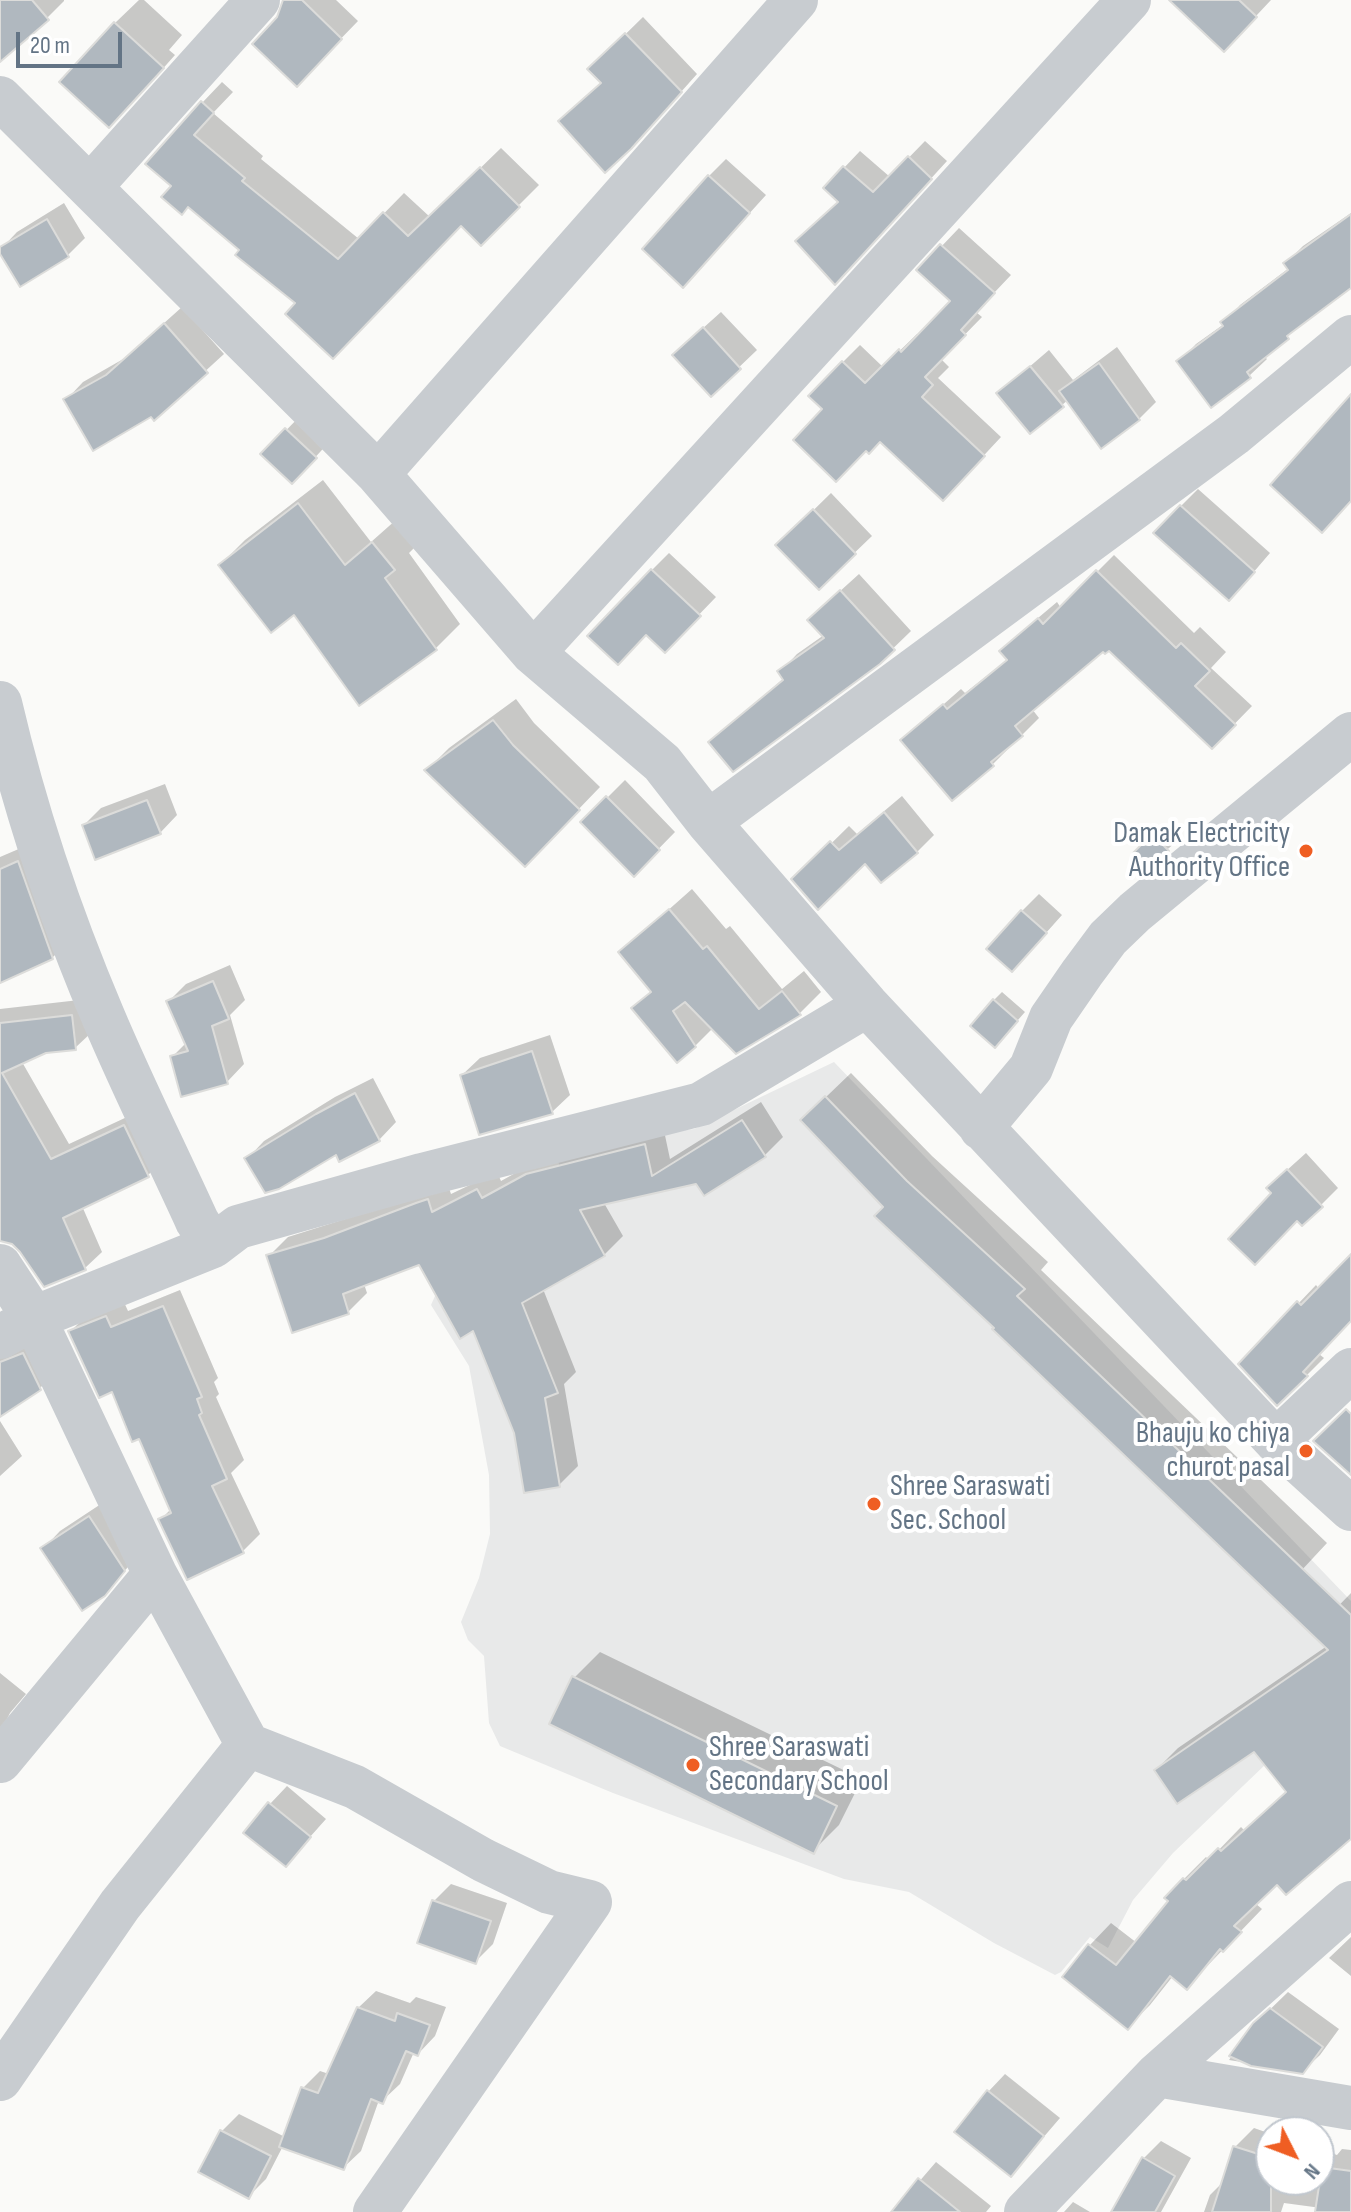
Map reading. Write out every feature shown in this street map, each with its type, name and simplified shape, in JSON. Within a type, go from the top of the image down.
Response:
[{"type":"street","points":[[90,187],[258,0]]},
{"type":"street","points":[[378,474],[796,0]]},
{"type":"street","points":[[533,653],[1129,0]]},
{"type":"street","points":[[0,98],[378,474],[533,653],[662,763],[708,822],[867,1005],[1276,1441],[1351,1509]]},
{"type":"street","points":[[708,822],[1234,434],[1351,337]]},
{"type":"street","points":[[0,703],[28,808],[55,890],[103,1016],[197,1221],[213,1246]]},
{"type":"street","points":[[981,1128],[1031,1068],[1051,1018],[1108,938],[1135,912],[1351,734]]},
{"type":"street","points":[[17,1327],[213,1246],[238,1227],[422,1175],[701,1104],[867,1005]]},
{"type":"street","points":[[0,1266],[17,1327],[248,1745],[355,1787],[483,1860],[549,1892],[590,1902],[375,2212]]},
{"type":"street","points":[[1276,1441],[1351,1370]]},
{"type":"street","points":[[0,1761],[155,1574]]},
{"type":"street","points":[[0,2079],[120,1905],[248,1745]]},
{"type":"street","points":[[1026,2212],[1157,2075],[1351,1903]]},
{"type":"street","points":[[1157,2075],[1351,2108]]},
{"type":"shaded area","name":"Shree Saraswati Sec. School","points":[[834,1062],[1351,1601],[1351,1692],[1291,1740],[1173,1853],[1133,1900],[1108,1948],[1090,1937],[1055,1975],[909,1892],[844,1879],[613,1793],[500,1746],[489,1723],[484,1656],[468,1640],[461,1622],[479,1578],[490,1534],[489,1475],[469,1366],[431,1305],[435,1296],[577,1220],[555,1152],[604,1140],[694,1129]]},
{"type":"building","points":[[0,0],[32,0],[49,20],[0,62]]},
{"type":"building","points":[[283,0],[302,0],[342,39],[297,87],[252,44],[277,17]]},
{"type":"building","points":[[1169,0],[1239,0],[1257,17],[1224,52]]},
{"type":"building","points":[[114,22],[164,68],[109,128],[59,82]]},
{"type":"building","points":[[625,33],[682,92],[605,173],[558,121],[601,83],[587,69]]},
{"type":"building","points":[[201,101],[214,113],[194,135],[245,178],[242,181],[338,259],[383,212],[408,236],[480,167],[520,207],[481,246],[461,226],[333,359],[285,314],[295,303],[235,255],[239,250],[188,207],[182,215],[161,197],[171,186],[145,164]]},
{"type":"building","points":[[908,156],[932,179],[835,285],[795,241],[838,202],[823,188],[843,166],[873,192]]},
{"type":"building","points":[[708,175],[750,213],[683,288],[642,249]]},
{"type":"building","points":[[1351,214],[1351,288],[1287,336],[1289,339],[1247,372],[1251,378],[1211,408],[1176,361],[1223,326],[1220,322],[1288,270],[1283,263]]},
{"type":"building","points":[[47,219],[69,257],[20,287],[0,254],[0,247]]},
{"type":"building","points":[[940,244],[995,293],[961,330],[966,335],[925,377],[933,385],[922,397],[985,456],[943,501],[880,442],[869,454],[866,451],[836,482],[793,440],[822,409],[808,396],[842,361],[865,383],[899,349],[901,352],[950,301],[916,270]]},
{"type":"building","points":[[164,323],[208,373],[154,421],[151,417],[93,451],[63,399],[106,375]]},
{"type":"building","points":[[703,327],[741,369],[711,397],[672,355]]},
{"type":"building","points":[[1099,363],[1140,420],[1101,449],[1059,391]]},
{"type":"building","points":[[1030,366],[1064,407],[1030,434],[996,393]]},
{"type":"building","points":[[1351,394],[1351,501],[1322,533],[1270,485]]},
{"type":"building","points":[[285,428],[317,458],[292,484],[260,454]]},
{"type":"building","points":[[298,503],[345,565],[372,542],[395,570],[385,578],[437,650],[359,706],[294,615],[271,633],[218,565]]},
{"type":"building","points":[[1180,505],[1255,572],[1229,601],[1153,533]]},
{"type":"building","points":[[813,509],[856,554],[819,590],[775,545]]},
{"type":"building","points":[[651,569],[701,616],[665,653],[646,635],[618,665],[587,636]]},
{"type":"building","points":[[1096,570],[1176,648],[1181,643],[1210,671],[1195,686],[1236,725],[1212,749],[1109,651],[1103,652],[1015,726],[1023,736],[991,762],[994,766],[952,801],[900,740],[943,704],[947,709],[1007,660],[999,651],[1038,618],[1043,624]]},
{"type":"building","points":[[840,590],[895,650],[733,772],[708,742],[783,680],[777,671],[824,638],[807,620]]},
{"type":"building","points":[[493,720],[513,745],[580,810],[525,867],[424,770]]},
{"type":"building","points":[[606,796],[660,850],[634,877],[580,822]]},
{"type":"building","points":[[147,800],[161,834],[95,860],[82,825]]},
{"type":"building","points":[[884,812],[918,853],[881,883],[865,864],[818,910],[791,879],[830,841],[839,850]]},
{"type":"building","points":[[1152,834],[1169,851],[1148,869],[1132,854]]},
{"type":"building","points":[[18,861],[53,959],[0,983],[0,869]]},
{"type":"building","points":[[669,909],[703,949],[707,946],[759,1009],[782,991],[801,1015],[736,1054],[685,1002],[673,1011],[696,1047],[677,1063],[631,1008],[651,992],[618,952]]},
{"type":"building","points":[[1021,910],[1047,933],[1012,972],[986,949]]},
{"type":"building","points":[[213,981],[229,1019],[212,1026],[228,1084],[181,1097],[170,1056],[188,1051],[166,1001]]},
{"type":"building","points":[[993,999],[1018,1021],[995,1048],[970,1026]]},
{"type":"building","points":[[72,1015],[76,1050],[46,1053],[2,1073],[51,1159],[124,1125],[149,1177],[63,1218],[86,1270],[44,1287],[20,1252],[12,1244],[0,1241],[0,1023]]},
{"type":"building","points":[[532,1051],[553,1114],[479,1135],[460,1075]]},
{"type":"building","points":[[355,1093],[380,1141],[339,1162],[336,1155],[279,1189],[265,1193],[244,1158]]},
{"type":"building","points":[[825,1096],[907,1181],[1025,1289],[1017,1296],[1351,1615],[1351,1839],[1286,1895],[1277,1885],[1234,1926],[1242,1932],[1223,1952],[1220,1949],[1187,1990],[1170,1976],[1128,2030],[1062,1977],[1088,1944],[1116,1965],[1168,1901],[1164,1898],[1183,1878],[1186,1880],[1218,1848],[1221,1851],[1286,1792],[1254,1752],[1177,1804],[1154,1770],[1328,1650],[874,1216],[883,1207],[800,1120]]},
{"type":"building","points":[[742,1120],[766,1157],[704,1196],[696,1184],[580,1210],[605,1256],[522,1303],[558,1393],[545,1398],[560,1487],[524,1493],[514,1433],[473,1331],[460,1339],[419,1265],[343,1294],[349,1314],[292,1333],[266,1255],[324,1238],[428,1199],[432,1212],[477,1189],[482,1198],[526,1174],[645,1144],[652,1176]]},
{"type":"building","points":[[1287,1169],[1323,1207],[1302,1226],[1297,1221],[1255,1265],[1228,1239],[1271,1193],[1266,1188]]},
{"type":"building","points":[[1351,1254],[1351,1321],[1303,1372],[1308,1376],[1277,1406],[1238,1364],[1297,1301],[1301,1305]]},
{"type":"building","points":[[163,1306],[202,1397],[197,1399],[202,1413],[199,1415],[227,1479],[212,1486],[244,1553],[187,1580],[158,1519],[171,1513],[139,1439],[132,1442],[112,1392],[99,1398],[68,1331],[106,1316],[111,1327]]},
{"type":"building","points":[[23,1353],[41,1390],[0,1417],[0,1362]]},
{"type":"building","points":[[1346,1409],[1351,1414],[1351,1475],[1313,1441]]},
{"type":"building","points":[[89,1516],[125,1571],[105,1596],[82,1611],[40,1548]]},
{"type":"building","name":"Shree Saraswati Secondary School","points":[[572,1676],[837,1806],[814,1854],[549,1724]]},
{"type":"building","points":[[268,1802],[311,1837],[286,1867],[243,1833]]},
{"type":"building","points":[[432,1900],[491,1921],[476,1964],[417,1943]]},
{"type":"building","points":[[357,2007],[395,2021],[397,2013],[430,2025],[418,2056],[406,2051],[383,2104],[371,2099],[344,2170],[279,2147],[301,2087],[318,2093]]},
{"type":"building","points":[[1270,2008],[1323,2047],[1303,2074],[1251,2066],[1229,2056],[1253,2023]]},
{"type":"building","points":[[987,2090],[1044,2136],[1011,2177],[954,2132]]},
{"type":"building","points":[[220,2130],[271,2156],[249,2199],[198,2172]]},
{"type":"building","points":[[1233,2146],[1255,2153],[1255,2196],[1271,2196],[1271,2212],[1212,2212]]},
{"type":"building","points":[[1142,2157],[1175,2176],[1155,2212],[1111,2212]]},
{"type":"building","points":[[1335,2169],[1351,2171],[1351,2212],[1315,2212],[1317,2196],[1335,2196]]},
{"type":"building","points":[[918,2178],[960,2212],[891,2212]]},
{"type":"place","name":"Damak Electricity Authority Office","points":[[1306,851]]},
{"type":"place","name":"Bhauju ko chiya churot pasal","points":[[1306,1451]]},
{"type":"place","name":"Shree Saraswati Sec. School","points":[[874,1504]]},
{"type":"place","name":"Shree Saraswati Secondary School","points":[[693,1765]]}]
